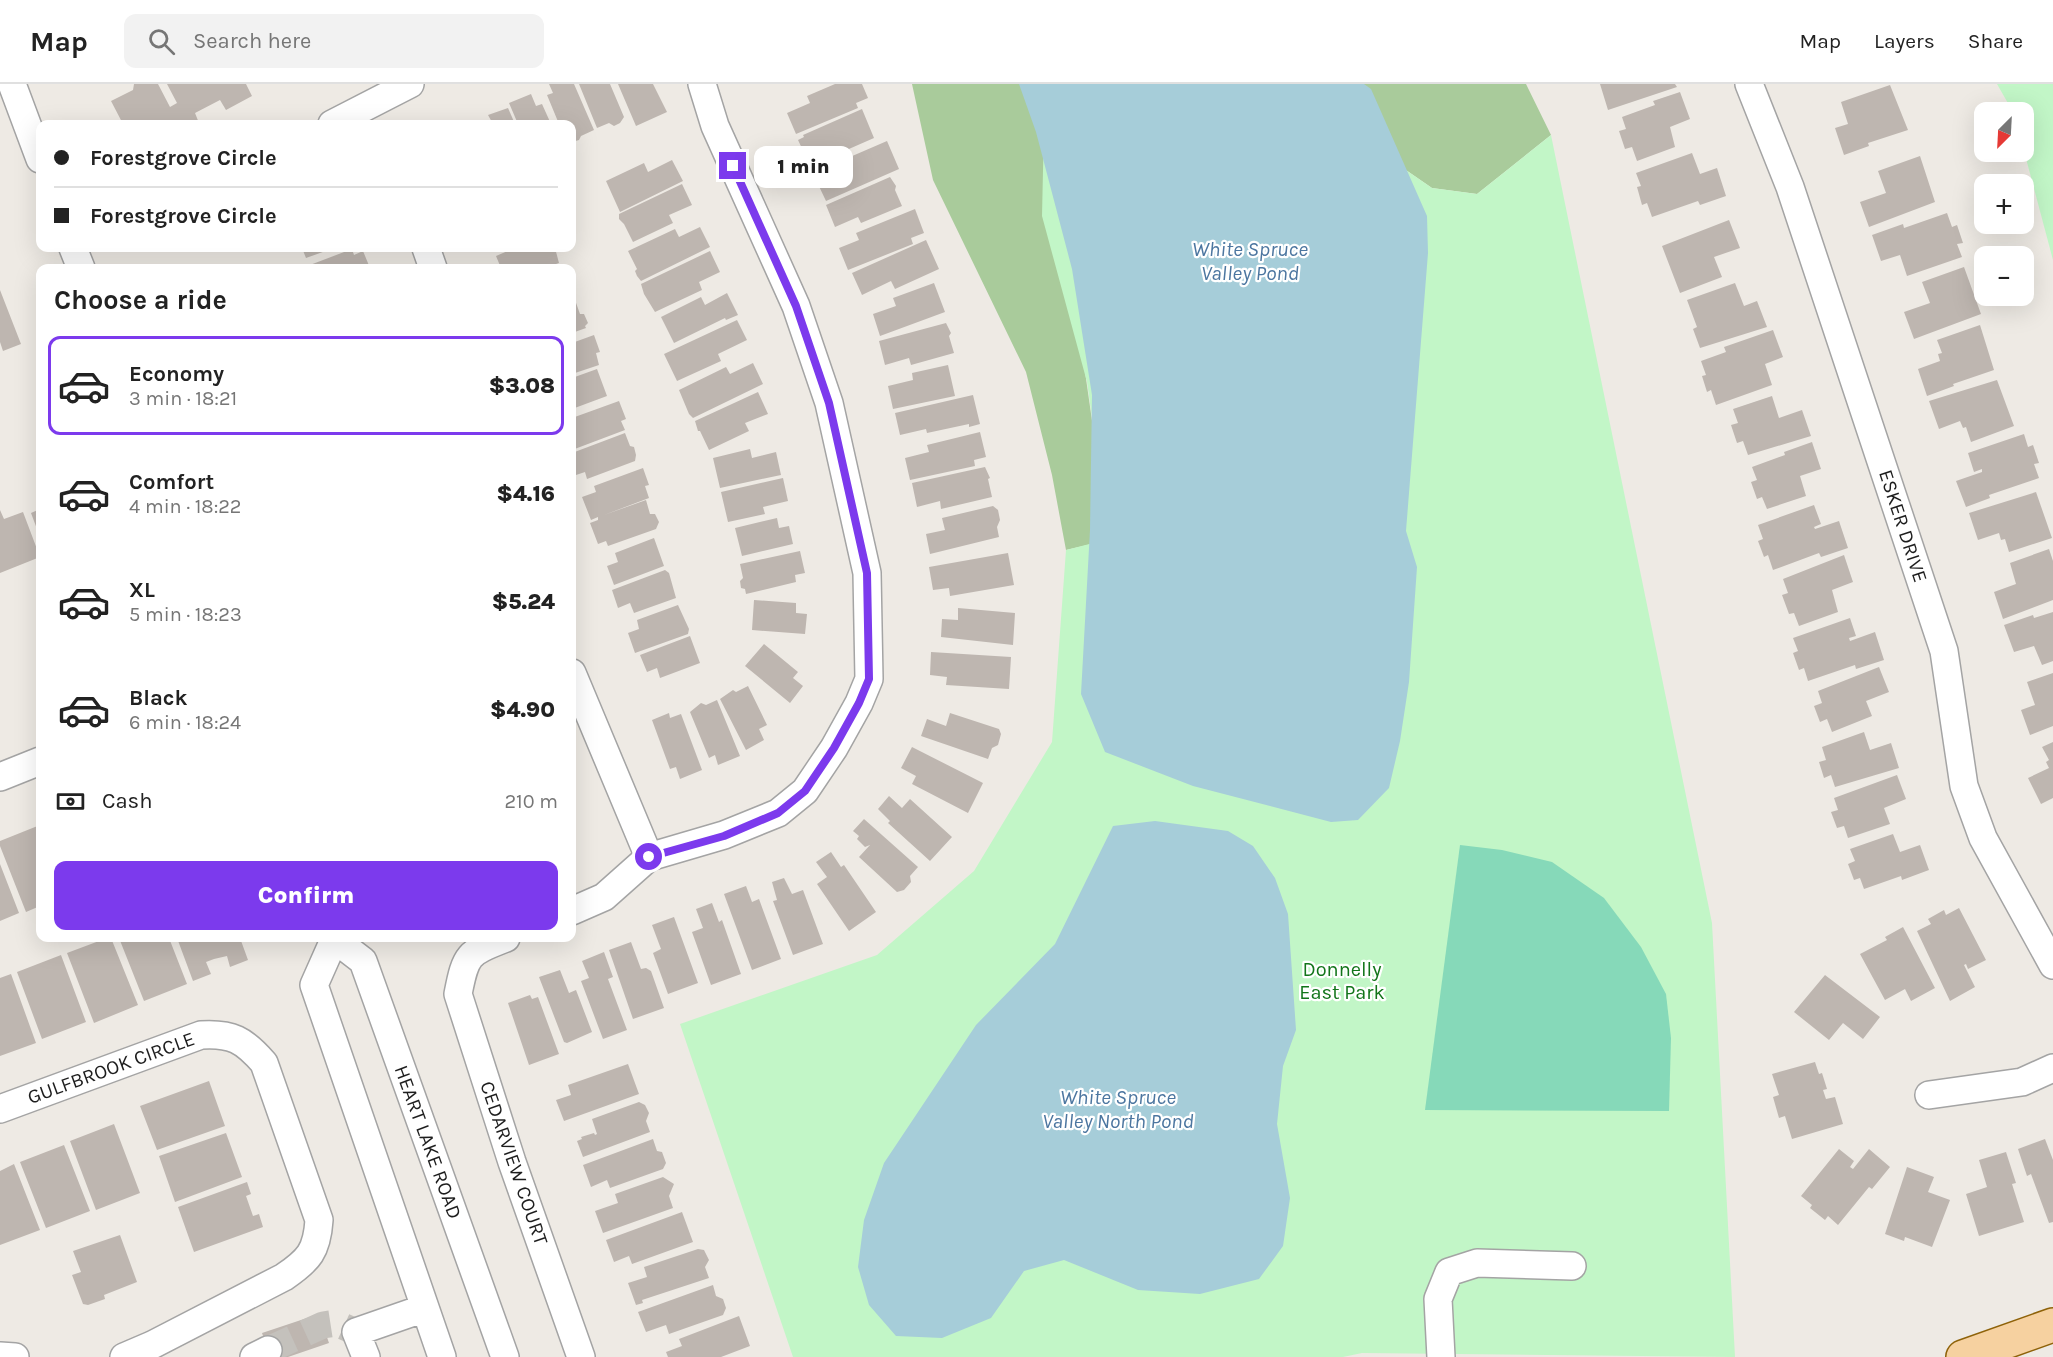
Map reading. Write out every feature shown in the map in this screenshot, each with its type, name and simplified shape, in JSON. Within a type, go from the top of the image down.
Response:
[{"type":"main road","points":[[1963,1357],[2053,1325]]},
{"type":"street","points":[[12,84],[36,148]]},
{"type":"street","points":[[349,120],[379,113],[410,84]]},
{"type":"street","points":[[576,909],[604,897],[649,857],[724,836],[778,813],[805,791],[834,748],[859,703],[869,679],[867,573],[829,403],[796,306],[715,126],[702,84]]},
{"type":"street","name":"ESKER DRIVE","points":[[1749,84],[1790,188],[1944,651],[1964,786],[1983,838],[2053,965]]},
{"type":"street","points":[[576,684],[649,857]]},
{"type":"street","points":[[0,777],[36,763]]},
{"type":"street","name":"HEART LAKE ROAD","points":[[333,942],[314,985],[442,1357]]},
{"type":"street","name":"HEART LAKE ROAD","points":[[338,942],[363,961],[505,1357]]},
{"type":"street","name":"CEDARVIEW COURT","points":[[496,942],[475,950],[463,968],[459,994],[512,1162],[581,1357]]},
{"type":"street","name":"GULFBROOK CIRCLE","points":[[0,1109],[201,1035],[221,1033],[234,1038],[251,1048],[264,1063],[319,1220],[318,1237],[312,1253],[301,1266],[284,1277],[124,1357]]},
{"type":"street","points":[[1929,1095],[2022,1082],[2053,1068]]},
{"type":"street","points":[[1441,1357],[1438,1299],[1449,1272],[1477,1263],[1572,1266]]},
{"type":"street","points":[[366,1357],[356,1332],[425,1308]]},
{"type":"street","points":[[0,1356],[15,1357]]},
{"type":"green space","points":[[912,84],[1044,84],[1109,540],[1066,550],[1052,475],[1026,372],[933,180]]},
{"type":"green space","points":[[1281,84],[1526,84],[1551,135],[1477,194],[1432,188]]},
{"type":"green space","name":"Donnelly East Park","points":[[1281,84],[1432,188],[1477,194],[1551,135],[1712,923],[1735,1357],[1362,1353],[1343,1357],[793,1357],[680,1024],[877,955],[974,871],[1052,742],[1066,550],[1109,539],[1087,382],[1042,216],[1044,125]]},
{"type":"green space","points":[[1997,84],[2053,84],[2053,260],[2034,189],[2034,174],[2030,174],[2027,162],[2034,162],[2034,102],[2007,102]]},
{"type":"green space","points":[[1460,845],[1502,850],[1552,862],[1604,898],[1641,947],[1666,994],[1671,1038],[1669,1111],[1425,1110]]},
{"type":"water","name":"White Spruce Valley Pond","points":[[1019,84],[1364,84],[1371,89],[1427,216],[1428,253],[1406,531],[1417,567],[1409,682],[1400,741],[1389,788],[1358,820],[1331,822],[1193,786],[1105,752],[1081,694],[1090,530],[1092,395],[1072,269],[1036,132]]},
{"type":"water","name":"White Spruce Valley North Pond","points":[[1155,821],[1228,831],[1253,846],[1275,878],[1288,914],[1296,1030],[1283,1066],[1277,1124],[1290,1198],[1283,1246],[1259,1279],[1200,1294],[1138,1290],[1064,1260],[1024,1271],[991,1318],[942,1338],[896,1336],[869,1305],[858,1267],[864,1220],[884,1163],[976,1025],[1055,944],[1113,826]]},
{"type":"building","points":[[134,84],[158,84],[170,107],[177,103],[167,84],[246,84],[252,96],[226,110],[220,100],[195,113],[198,120],[121,120],[111,101],[133,90]]},
{"type":"building","points":[[549,84],[574,84],[594,130],[576,141],[576,120],[557,120],[547,95],[553,93]]},
{"type":"building","points":[[579,84],[610,84],[624,117],[620,123],[614,126],[609,123],[597,128]]},
{"type":"building","points":[[618,84],[653,84],[667,112],[636,126]]},
{"type":"building","points":[[835,84],[862,84],[868,98],[856,103],[858,108],[796,134],[787,113],[810,103],[807,96]]},
{"type":"building","points":[[1600,84],[1675,84],[1677,87],[1608,110]]},
{"type":"building","points":[[1890,85],[1908,130],[1868,143],[1869,146],[1844,155],[1835,128],[1848,124],[1841,102]]},
{"type":"building","points":[[1680,92],[1690,119],[1670,127],[1675,147],[1637,161],[1632,147],[1625,149],[1619,131],[1626,129],[1622,117],[1655,105],[1653,101]]},
{"type":"building","points":[[531,94],[536,106],[542,104],[549,120],[516,120],[509,103]]},
{"type":"building","points":[[508,108],[513,120],[491,120],[488,115]]},
{"type":"building","points":[[862,109],[874,138],[826,159],[823,152],[807,159],[798,140],[804,137],[803,135]]},
{"type":"building","points":[[887,141],[899,169],[826,201],[816,180],[842,169],[840,165],[843,160]]},
{"type":"building","points":[[1692,153],[1700,174],[1717,168],[1726,196],[1700,205],[1698,201],[1652,217],[1647,203],[1642,205],[1637,187],[1641,186],[1636,173]]},
{"type":"building","points":[[1920,156],[1935,202],[1869,227],[1860,202],[1886,193],[1878,171]]},
{"type":"building","points":[[672,160],[683,181],[620,212],[606,181],[644,163],[648,172]]},
{"type":"building","points":[[890,177],[896,186],[895,190],[902,206],[861,223],[858,217],[835,227],[826,205]]},
{"type":"building","points":[[682,184],[692,205],[669,215],[673,223],[633,242],[619,219],[619,214]]},
{"type":"building","points":[[915,209],[924,233],[911,238],[913,244],[848,270],[839,248],[859,240],[856,233]]},
{"type":"building","points":[[1947,213],[1952,227],[1957,225],[1963,243],[1957,244],[1962,257],[1907,276],[1900,255],[1881,261],[1872,235],[1903,224],[1904,228]]},
{"type":"building","points":[[1729,220],[1740,248],[1714,257],[1722,277],[1680,293],[1662,246]]},
{"type":"building","points":[[700,227],[710,247],[641,281],[628,251],[675,229],[679,237]]},
{"type":"building","points":[[926,240],[939,269],[895,289],[891,281],[862,295],[852,273]]},
{"type":"building","points":[[710,251],[720,272],[699,282],[702,290],[655,312],[641,284]]},
{"type":"building","points":[[304,252],[323,252],[306,258]]},
{"type":"building","points":[[344,252],[353,252],[354,255],[363,252],[368,264],[313,264]]},
{"type":"building","points":[[506,252],[556,252],[559,263],[499,264],[496,256]]},
{"type":"building","points":[[1964,267],[1974,295],[1974,306],[1978,306],[1981,314],[1914,339],[1904,312],[1930,303],[1922,282]]},
{"type":"building","points":[[934,283],[945,312],[880,336],[873,314],[896,306],[893,298]]},
{"type":"building","points":[[1735,283],[1744,306],[1757,301],[1767,327],[1700,348],[1693,329],[1697,327],[1687,300]]},
{"type":"building","points":[[0,290],[21,344],[3,351],[0,342]]},
{"type":"building","points":[[727,293],[738,315],[726,320],[725,318],[674,343],[661,317],[701,297],[705,305]]},
{"type":"building","points":[[576,303],[580,314],[584,314],[588,323],[586,328],[576,332]]},
{"type":"building","points":[[737,320],[747,340],[718,354],[721,361],[677,381],[664,354]]},
{"type":"building","points":[[946,323],[951,333],[949,336],[954,353],[911,365],[909,358],[885,365],[879,341]]},
{"type":"building","points":[[1980,325],[1994,370],[1927,396],[1918,369],[1940,361],[1938,354],[1942,353],[1937,340]]},
{"type":"building","points":[[1773,330],[1783,357],[1765,364],[1772,385],[1716,405],[1711,390],[1707,392],[1702,376],[1706,375],[1701,361],[1726,352],[1724,347]]},
{"type":"building","points":[[594,335],[600,352],[596,353],[599,365],[576,373],[576,342]]},
{"type":"building","points":[[753,363],[763,384],[693,418],[689,414],[679,390],[726,367],[730,374]]},
{"type":"building","points":[[948,365],[955,396],[893,409],[888,386],[913,380],[912,373]]},
{"type":"building","points":[[597,369],[607,396],[576,408],[576,377]]},
{"type":"building","points":[[1997,380],[2014,426],[1971,442],[1966,427],[1963,428],[1960,421],[1939,429],[1929,401]]},
{"type":"building","points":[[758,392],[768,414],[745,423],[749,431],[709,450],[695,421]]},
{"type":"building","points":[[973,395],[980,424],[969,427],[969,424],[927,433],[926,429],[900,435],[895,413]]},
{"type":"building","points":[[1772,396],[1779,418],[1802,410],[1811,436],[1748,455],[1743,441],[1737,443],[1731,425],[1738,423],[1733,409]]},
{"type":"building","points":[[619,401],[626,419],[621,421],[625,430],[576,448],[576,417]]},
{"type":"building","points":[[980,432],[986,457],[974,460],[975,466],[910,480],[905,458],[929,452],[927,445]]},
{"type":"building","points":[[625,433],[636,455],[635,461],[587,479],[585,472],[576,475],[576,451]]},
{"type":"building","points":[[2024,434],[2028,447],[2033,445],[2039,463],[2034,464],[2039,478],[1989,495],[1990,498],[1966,507],[1956,481],[1982,472],[1982,469],[1974,472],[1968,453]]},
{"type":"building","points":[[1812,442],[1821,469],[1800,476],[1806,496],[1767,509],[1762,497],[1757,499],[1751,482],[1757,480],[1752,467]]},
{"type":"building","points":[[750,449],[752,458],[776,452],[781,475],[720,488],[713,458]]},
{"type":"building","points":[[985,467],[990,478],[988,479],[992,497],[941,509],[940,501],[917,507],[912,483]]},
{"type":"building","points":[[643,468],[649,485],[645,486],[649,498],[604,515],[646,500],[650,514],[655,514],[659,522],[656,529],[608,546],[606,541],[598,544],[590,523],[598,520],[598,517],[591,520],[582,497],[596,492],[594,486]]},
{"type":"building","points":[[783,478],[788,501],[763,507],[765,514],[728,522],[721,492]]},
{"type":"building","points":[[2036,492],[2052,538],[2009,552],[2005,539],[2001,540],[1999,533],[1978,540],[1969,513]]},
{"type":"building","points":[[1814,505],[1821,524],[1814,527],[1815,529],[1839,521],[1848,548],[1821,557],[1819,553],[1773,570],[1768,555],[1764,557],[1758,541],[1763,539],[1758,525]]},
{"type":"building","points":[[993,506],[998,510],[1000,520],[997,527],[999,537],[930,554],[926,534],[945,530],[942,518]]},
{"type":"building","points":[[0,510],[4,519],[23,512],[36,546],[36,559],[0,573]]},
{"type":"building","points":[[36,511],[36,526],[31,513]]},
{"type":"building","points":[[777,518],[779,528],[789,526],[793,544],[742,556],[735,528]]},
{"type":"building","points":[[654,538],[664,566],[614,585],[607,566],[618,562],[615,553]]},
{"type":"building","points":[[2049,549],[2053,561],[2053,600],[2003,619],[1994,592],[2016,584],[2010,563]]},
{"type":"building","points":[[800,551],[805,573],[795,575],[796,582],[746,594],[745,589],[741,588],[740,581],[743,578],[740,564]]},
{"type":"building","points":[[1008,553],[1014,585],[950,596],[949,588],[933,590],[929,567]]},
{"type":"building","points":[[1844,555],[1853,582],[1832,590],[1838,612],[1799,626],[1794,613],[1789,614],[1782,595],[1788,593],[1783,579]]},
{"type":"building","points":[[665,570],[669,573],[676,598],[634,613],[630,603],[618,608],[612,590]]},
{"type":"building","points":[[754,600],[796,603],[796,613],[807,614],[805,634],[752,630]]},
{"type":"building","points":[[678,605],[689,629],[688,634],[635,653],[628,633],[639,629],[637,620]]},
{"type":"building","points":[[958,608],[1015,613],[1013,645],[941,637],[942,619],[958,620]]},
{"type":"building","points":[[2053,612],[2053,661],[2042,665],[2034,646],[2014,652],[2004,625],[2033,615],[2034,618]]},
{"type":"building","points":[[1850,618],[1856,636],[1849,638],[1850,641],[1875,632],[1884,660],[1856,669],[1855,665],[1808,681],[1804,668],[1799,670],[1793,653],[1798,651],[1793,638]]},
{"type":"building","points":[[690,636],[700,663],[660,678],[657,668],[647,672],[640,655]]},
{"type":"building","points":[[764,644],[798,672],[793,678],[803,686],[790,703],[745,666]]},
{"type":"building","points":[[931,652],[1011,657],[1009,689],[946,685],[947,677],[930,675]]},
{"type":"building","points":[[1879,667],[1889,692],[1866,701],[1872,716],[1832,732],[1827,719],[1820,722],[1814,706],[1822,703],[1818,691]]},
{"type":"building","points":[[2053,673],[2053,726],[2030,735],[2021,710],[2035,705],[2027,682]]},
{"type":"building","points":[[748,686],[767,725],[759,729],[764,740],[746,750],[720,699],[733,690],[736,692]]},
{"type":"building","points":[[717,700],[740,756],[718,765],[715,755],[709,758],[690,712],[701,703],[706,705]]},
{"type":"building","points":[[669,713],[670,718],[681,714],[702,770],[680,779],[676,767],[670,769],[652,720]]},
{"type":"building","points":[[950,713],[999,729],[1001,734],[998,745],[992,748],[988,759],[921,736],[927,719],[946,726]]},
{"type":"building","points":[[1864,732],[1870,750],[1891,743],[1899,768],[1835,787],[1831,775],[1824,778],[1819,762],[1826,760],[1822,747]]},
{"type":"building","points":[[2053,742],[2053,798],[2041,804],[2028,778],[2049,768],[2046,762],[2049,760],[2042,747]]},
{"type":"building","points":[[912,747],[983,783],[968,813],[912,784],[916,776],[901,768]]},
{"type":"building","points":[[1897,775],[1906,799],[1884,808],[1890,824],[1848,838],[1844,826],[1837,828],[1831,812],[1838,810],[1834,798]]},
{"type":"building","points":[[889,796],[902,808],[910,799],[952,837],[930,861],[888,823],[890,821],[878,809]]},
{"type":"building","points":[[864,819],[918,867],[910,876],[911,882],[904,890],[897,892],[859,857],[870,845],[865,847],[853,831]]},
{"type":"building","points":[[36,827],[36,908],[26,912],[0,841]]},
{"type":"building","points":[[1893,834],[1900,852],[1920,845],[1929,870],[1902,880],[1901,876],[1864,889],[1860,878],[1854,880],[1848,864],[1855,861],[1850,849]]},
{"type":"building","points":[[831,852],[841,867],[844,865],[876,912],[849,931],[817,884],[827,877],[816,862]]},
{"type":"building","points":[[0,864],[19,913],[0,921]]},
{"type":"building","points":[[784,878],[792,894],[803,890],[823,944],[793,955],[773,901],[777,900],[772,882]]},
{"type":"building","points":[[746,886],[752,902],[759,899],[781,959],[752,970],[724,894]]},
{"type":"building","points":[[712,903],[719,922],[722,920],[741,974],[711,985],[692,932],[703,928],[696,909]]},
{"type":"building","points":[[1959,908],[1986,960],[1968,969],[1966,964],[1964,965],[1975,987],[1950,1001],[1917,931],[1931,924],[1928,919],[1944,910],[1946,915]]},
{"type":"building","points":[[674,917],[698,983],[668,994],[653,953],[661,949],[652,925]]},
{"type":"building","points":[[1903,927],[1935,988],[1911,1001],[1905,989],[1885,1000],[1860,954],[1887,940],[1885,937]]},
{"type":"building","points":[[96,942],[113,942],[138,1005],[94,1023],[67,953]]},
{"type":"building","points":[[121,942],[171,942],[187,984],[144,1001]]},
{"type":"building","points":[[178,942],[241,942],[248,960],[230,967],[227,956],[206,962],[211,974],[193,981]]},
{"type":"building","points":[[631,942],[641,969],[646,968],[651,971],[664,1008],[633,1019],[609,950]]},
{"type":"building","points":[[604,952],[613,977],[608,979],[627,1030],[603,1039],[581,981],[589,978],[582,961]]},
{"type":"building","points":[[61,955],[86,1022],[42,1039],[17,972]]},
{"type":"building","points":[[560,970],[569,993],[576,990],[592,1032],[567,1043],[564,1042],[539,977]]},
{"type":"building","points":[[11,974],[36,1043],[0,1056],[0,978]]},
{"type":"building","points":[[1825,975],[1880,1017],[1863,1039],[1843,1023],[1829,1040],[1794,1012]]},
{"type":"building","points":[[530,995],[532,999],[538,997],[559,1054],[529,1065],[508,1003]]},
{"type":"building","points":[[1815,1062],[1819,1074],[1822,1073],[1827,1089],[1823,1090],[1826,1099],[1835,1097],[1843,1124],[1792,1139],[1785,1116],[1779,1118],[1773,1097],[1779,1095],[1772,1074]]},
{"type":"building","points":[[628,1064],[639,1094],[564,1121],[556,1100],[571,1095],[568,1085]]},
{"type":"building","points":[[209,1081],[225,1126],[157,1150],[140,1106]]},
{"type":"building","points":[[639,1102],[645,1105],[649,1113],[646,1121],[650,1132],[583,1157],[577,1141],[582,1139],[581,1137],[597,1134],[592,1119]]},
{"type":"building","points":[[114,1124],[140,1193],[96,1210],[70,1141]]},
{"type":"building","points":[[226,1133],[242,1177],[175,1202],[159,1156]]},
{"type":"building","points":[[653,1139],[657,1151],[662,1152],[666,1163],[663,1169],[610,1188],[607,1180],[591,1187],[583,1165]]},
{"type":"building","points":[[2045,1139],[2053,1160],[2053,1222],[2049,1223],[2031,1174],[2027,1176],[2018,1149]]},
{"type":"building","points":[[64,1145],[90,1211],[46,1228],[20,1162]]},
{"type":"building","points":[[1839,1149],[1854,1161],[1850,1167],[1853,1169],[1869,1149],[1890,1167],[1872,1189],[1869,1187],[1838,1225],[1828,1216],[1825,1220],[1810,1208],[1812,1205],[1801,1196]]},
{"type":"building","points":[[2006,1152],[2016,1183],[2012,1184],[2024,1222],[1979,1236],[1966,1194],[1987,1187],[1979,1160]]},
{"type":"building","points":[[14,1164],[40,1230],[0,1245],[0,1171]]},
{"type":"building","points":[[1907,1167],[1934,1177],[1928,1192],[1950,1200],[1932,1247],[1905,1237],[1904,1241],[1885,1234]]},
{"type":"building","points":[[663,1177],[674,1184],[669,1196],[673,1208],[603,1233],[595,1211],[618,1203],[615,1194]]},
{"type":"building","points":[[247,1182],[251,1194],[246,1196],[253,1216],[259,1214],[263,1227],[194,1252],[178,1207]]},
{"type":"building","points":[[682,1212],[693,1242],[632,1264],[629,1256],[614,1262],[606,1240]]},
{"type":"building","points":[[120,1235],[137,1282],[104,1295],[105,1299],[88,1305],[83,1304],[72,1275],[81,1272],[73,1251]]},
{"type":"building","points":[[698,1249],[704,1250],[709,1260],[705,1267],[709,1278],[642,1300],[643,1303],[636,1305],[628,1283],[647,1277],[644,1267]]},
{"type":"building","points":[[713,1285],[716,1296],[723,1299],[726,1308],[723,1315],[669,1334],[666,1325],[646,1332],[638,1312]]},
{"type":"building","points":[[319,1314],[329,1343],[288,1357],[270,1357],[262,1333]]},
{"type":"building","points":[[739,1316],[750,1346],[721,1357],[668,1357],[666,1352],[682,1346],[679,1339]]},
{"type":"tunnel","points":[[268,1350],[323,1325],[336,1323],[356,1332]]},
{"type":"route","points":[[649,857],[724,836],[778,813],[805,791],[834,748],[859,703],[869,679],[867,573],[829,403],[796,306],[733,166]]}]
